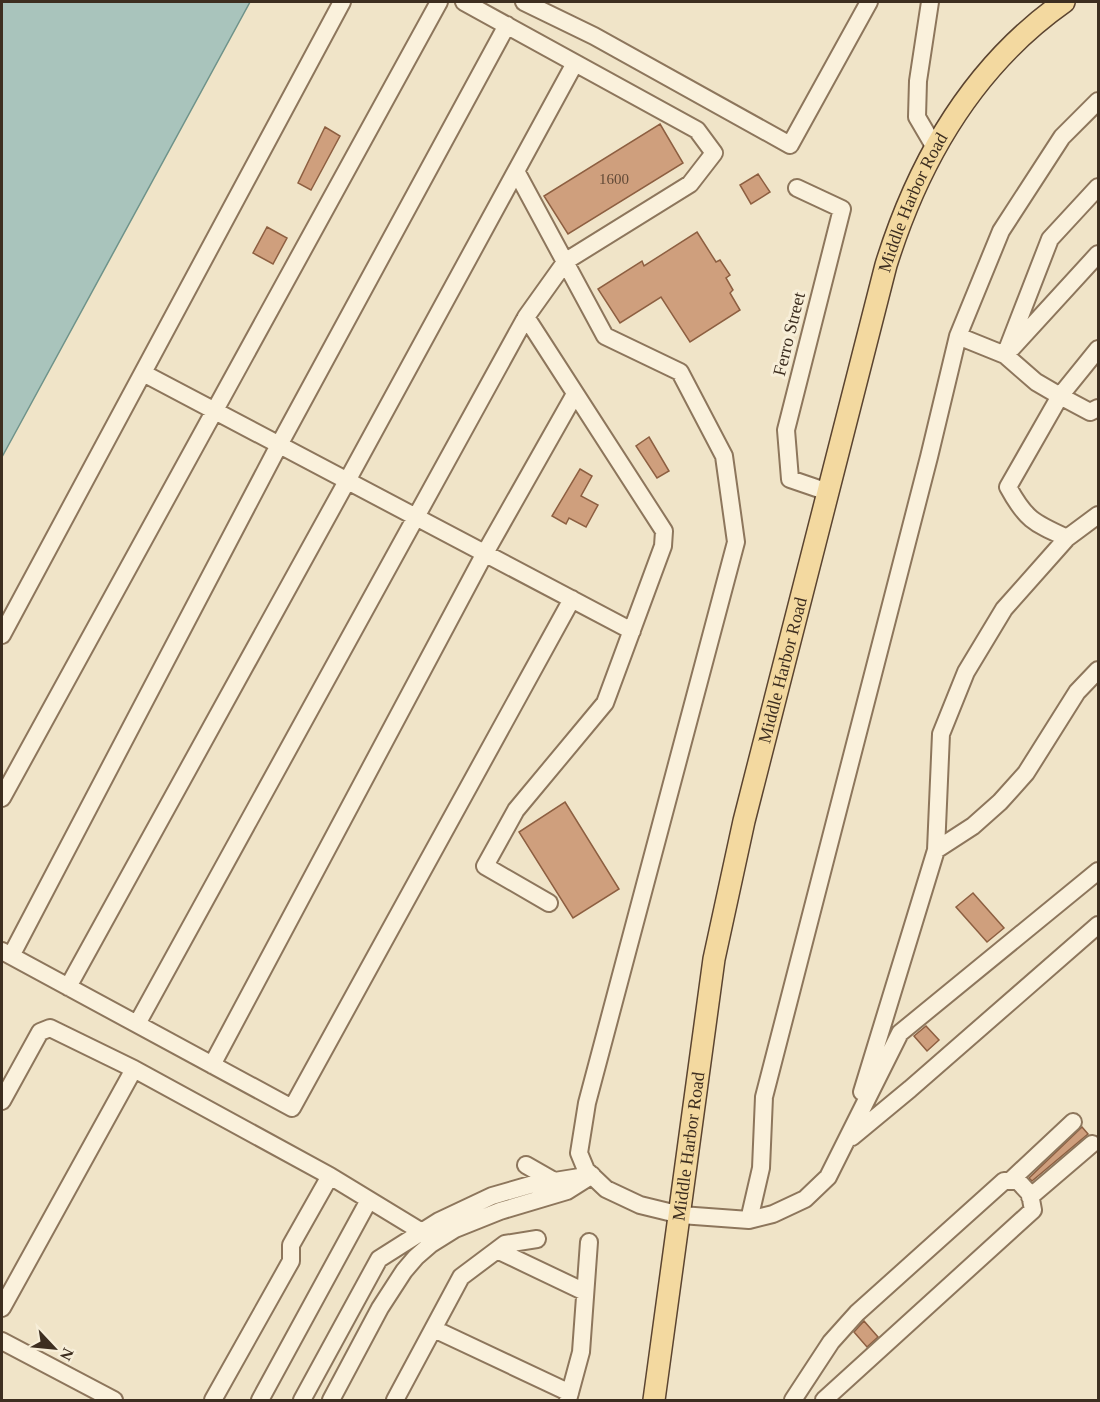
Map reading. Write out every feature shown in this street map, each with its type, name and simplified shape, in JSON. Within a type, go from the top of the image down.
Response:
[{"type":"main road","name":"Middle Harbor Road","points":[[654,1401],[714,959],[744,821],[885,265],[899,221],[934,146],[980,81],[1007,49],[1045,15],[1065,2]]},
{"type":"street","points":[[2,635],[342,2]]},
{"type":"street","points":[[2,798],[439,2]]},
{"type":"street","points":[[137,1024],[526,317],[566,261],[690,184],[714,153],[697,130],[464,2]]},
{"type":"street","points":[[524,2],[594,36],[790,145],[869,2]]},
{"type":"street","points":[[930,2],[918,81],[917,117],[934,146]]},
{"type":"street","points":[[507,25],[6,953],[292,1108],[572,599]]},
{"type":"street","points":[[68,987],[575,63]]},
{"type":"street","points":[[749,1220],[761,1168],[764,1097],[958,336],[1001,231],[1062,137],[1098,101]]},
{"type":"street","points":[[516,171],[605,336],[680,372],[724,456],[736,542],[588,1103],[579,1153],[586,1170],[606,1189],[640,1205],[681,1215],[749,1220],[773,1214],[805,1199],[828,1178],[900,1033],[1098,871]]},
{"type":"street","points":[[1005,355],[1050,239],[1098,187]]},
{"type":"street","name":"Ferro Street","points":[[797,188],[842,209],[786,430],[790,479],[828,492]]},
{"type":"street","points":[[1005,355],[1098,254]]},
{"type":"street","points":[[526,317],[664,531],[663,546],[605,703],[516,810],[485,866],[549,903]]},
{"type":"street","points":[[958,336],[1005,355],[1036,382],[1090,412],[1098,408]]},
{"type":"street","points":[[1067,538],[1036,524],[1019,507],[1008,487],[1060,396],[1098,349]]},
{"type":"street","points":[[143,373],[632,631]]},
{"type":"street","points":[[212,1065],[485,553],[575,394]]},
{"type":"street","points":[[848,1141],[936,850],[941,734],[966,672],[1004,609],[1067,538],[1098,515]]},
{"type":"street","points":[[936,850],[973,826],[1000,802],[1026,773],[1077,692],[1098,670]]},
{"type":"street","points":[[848,1141],[1098,926]]},
{"type":"street","points":[[2,1101],[40,1032],[50,1028],[134,1069],[330,1176],[427,1238]]},
{"type":"street","points":[[2,1308],[134,1069]]},
{"type":"street","points":[[1010,1181],[1073,1122]]},
{"type":"street","points":[[1030,1197],[1092,1143]]},
{"type":"street","points":[[526,1165],[554,1181]]},
{"type":"street","points":[[331,1401],[380,1308],[439,1221],[492,1196],[530,1185],[592,1175]]},
{"type":"street","points":[[302,1401],[379,1258],[493,1214],[567,1191],[592,1175]]},
{"type":"street","points":[[213,1401],[291,1261],[291,1245],[330,1176]]},
{"type":"street","points":[[793,1401],[831,1342],[857,1313],[1004,1181],[1017,1181],[1030,1197],[1033,1210],[824,1401]]},
{"type":"street","points":[[260,1401],[369,1200]]},
{"type":"street","points":[[395,1401],[461,1277],[505,1244],[537,1239]]},
{"type":"street","points":[[434,1329],[569,1397],[581,1352],[589,1242]]},
{"type":"street","points":[[497,1250],[585,1292]]},
{"type":"street","points":[[2,1341],[114,1401]]},
{"type":"water","points":[[2,2],[250,2],[2,457]]},
{"type":"building","points":[[660,124],[683,163],[568,234],[544,196]]},
{"type":"building","points":[[325,127],[340,136],[311,190],[298,183]]},
{"type":"building","points":[[758,174],[770,192],[751,204],[740,185]]},
{"type":"building","points":[[267,227],[287,238],[273,264],[253,253]]},
{"type":"building","points":[[697,232],[716,262],[720,260],[730,275],[726,278],[733,290],[730,293],[740,310],[690,342],[661,297],[620,323],[598,289],[642,261],[644,266]]},
{"type":"building","points":[[649,437],[669,471],[657,478],[636,446]]},
{"type":"building","points":[[580,469],[592,476],[581,496],[598,505],[586,527],[569,518],[566,524],[552,516]]},
{"type":"building","points":[[565,802],[619,889],[573,918],[519,832]]},
{"type":"building","points":[[973,893],[1004,928],[987,942],[956,907]]},
{"type":"building","points":[[926,1026],[939,1040],[927,1051],[914,1036]]},
{"type":"building","points":[[1082,1127],[1088,1134],[1032,1181],[1029,1178]]},
{"type":"building","points":[[864,1321],[878,1337],[867,1347],[854,1332]]}]
